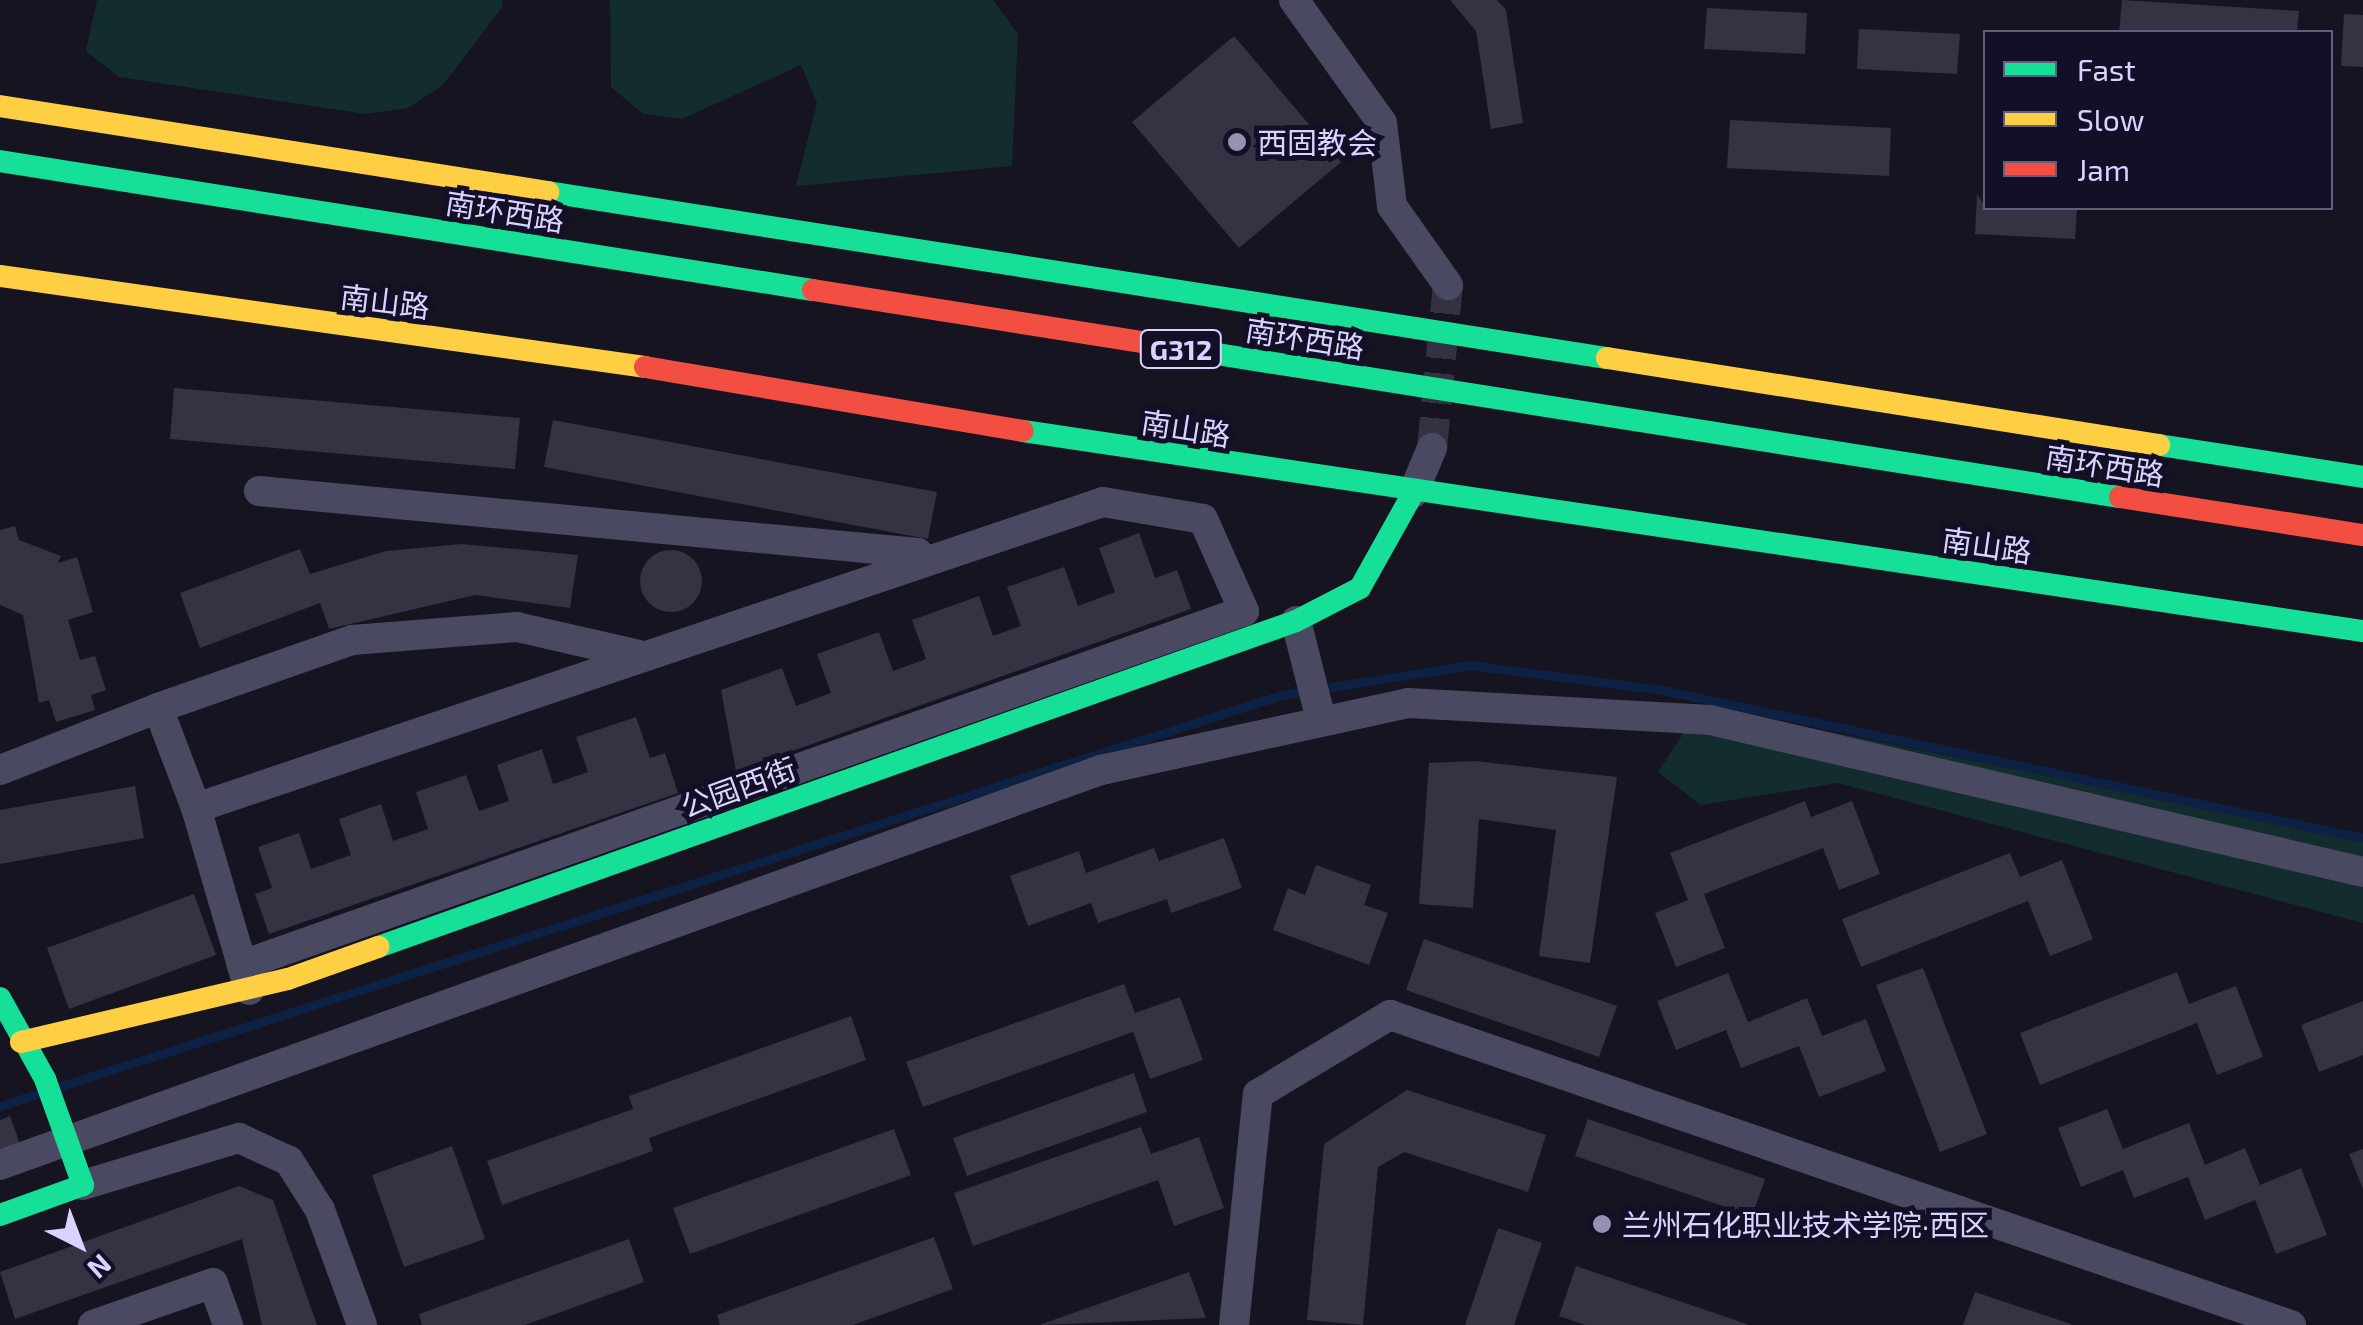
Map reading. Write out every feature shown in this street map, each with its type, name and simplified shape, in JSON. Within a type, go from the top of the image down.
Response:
[{"type":"main road","name":"南环西路","points":[[0,106],[2363,477]]},
{"type":"main road","name":"南环西路","points":[[0,161],[2363,536]]},
{"type":"main road","name":"南山路","points":[[0,276],[573,355],[1413,494],[2363,631]]},
{"type":"main road","name":"公园西街","points":[[21,1042],[246,978],[1300,635],[1360,588],[1413,494]]},
{"type":"main road","points":[[0,998],[45,1080],[83,1184],[0,1214]]},
{"type":"street","points":[[1294,0],[1382,123],[1392,206],[1448,285]]},
{"type":"street","points":[[1413,494],[1432,448]]},
{"type":"street","points":[[259,490],[931,554]]},
{"type":"street","points":[[158,708],[196,808],[246,978],[1244,611],[1203,518],[1103,502],[931,554],[196,808]]},
{"type":"street","points":[[0,770],[158,708],[352,640],[517,627],[639,655]]},
{"type":"street","points":[[1300,635],[1318,708]]},
{"type":"street","points":[[0,1165],[62,1134],[1100,770],[1318,708],[1425,704],[1710,720],[2363,872]]},
{"type":"street","points":[[1234,1325],[1258,1094],[1390,1014],[2291,1325]]},
{"type":"street","points":[[83,1184],[240,1138],[288,1161],[320,1210],[362,1325]]},
{"type":"street","points":[[93,1325],[213,1283],[228,1325]]},
{"type":"green space","points":[[97,0],[502,0],[503,6],[443,85],[408,108],[366,114],[119,77],[86,51]]},
{"type":"green space","points":[[610,0],[993,0],[1018,34],[1012,166],[796,186],[817,103],[801,65],[682,119],[643,114],[611,87]]},
{"type":"green space","points":[[1701,706],[2363,839],[2363,923],[1838,783],[1701,805],[1658,772]]},
{"type":"building","points":[[1450,0],[1497,0],[1506,10],[1523,123],[1491,129],[1476,31]]},
{"type":"building","points":[[2122,0],[2299,11],[2297,30],[2119,30]]},
{"type":"building","points":[[1707,8],[1807,13],[1805,54],[1704,49]]},
{"type":"building","points":[[2344,14],[2363,15],[2363,67],[2341,66]]},
{"type":"building","points":[[1859,29],[1960,34],[1957,74],[1857,69]]},
{"type":"building","name":"西固教会","points":[[1234,36],[1341,162],[1239,248],[1132,122]]},
{"type":"building","points":[[1730,120],[1891,128],[1889,176],[1727,168]]},
{"type":"building","points":[[1977,194],[1983,210],[2077,210],[2075,239],[1975,234]]},
{"type":"building","points":[[174,388],[520,418],[515,469],[170,439]]},
{"type":"building","points":[[553,420],[937,492],[928,539],[544,467]]},
{"type":"building","points":[[15,526],[19,540],[61,556],[58,563],[77,557],[93,612],[68,620],[80,660],[95,656],[106,690],[91,695],[95,710],[56,722],[49,700],[39,703],[23,615],[0,605],[0,530]]},
{"type":"building","points":[[1139,533],[1155,578],[1177,570],[1191,609],[736,771],[721,690],[782,668],[796,706],[831,693],[817,654],[879,632],[893,671],[926,659],[912,620],[979,596],[993,636],[1021,626],[1007,587],[1064,567],[1078,606],[1115,592],[1099,548]]},
{"type":"building","points":[[462,544],[578,555],[570,608],[475,595],[329,629],[320,603],[200,648],[180,593],[300,549],[310,574],[386,551]]},
{"type":"building","points":[[671,550],[693,559],[702,581],[693,603],[671,612],[649,603],[640,581],[649,559]]},
{"type":"building","points":[[636,717],[650,758],[665,753],[678,793],[269,934],[255,894],[272,888],[258,847],[299,833],[311,869],[351,855],[339,819],[381,804],[393,841],[428,829],[416,792],[466,775],[479,811],[509,801],[497,765],[542,749],[553,784],[588,772],[576,737]]},
{"type":"building","points":[[1475,761],[1617,777],[1590,963],[1539,956],[1556,830],[1479,819],[1473,908],[1419,904],[1429,763]]},
{"type":"building","points":[[135,786],[144,838],[0,864],[0,810]]},
{"type":"building","points":[[1805,801],[1811,817],[1852,801],[1880,874],[1839,890],[1823,848],[1704,894],[1725,948],[1676,967],[1655,913],[1688,900],[1670,853]]},
{"type":"building","points":[[1224,838],[1242,888],[1171,913],[1167,899],[1098,923],[1091,903],[1028,926],[1010,876],[1079,851],[1086,873],[1154,848],[1159,861]]},
{"type":"building","points":[[2010,853],[2020,877],[2062,860],[2093,939],[2050,956],[2028,901],[1861,967],[1842,919]]},
{"type":"building","points":[[1316,865],[1371,885],[1364,905],[1388,913],[1369,965],[1273,930],[1288,888],[1305,895]]},
{"type":"building","points":[[194,894],[216,955],[69,1009],[47,948]]},
{"type":"building","points":[[1424,939],[1617,1006],[1599,1057],[1406,990]]},
{"type":"building","points":[[1923,968],[1987,1134],[1940,1152],[1876,985]]},
{"type":"building","points":[[2177,972],[2189,1004],[2236,986],[2263,1057],[2217,1075],[2197,1023],[2040,1085],[2020,1033]]},
{"type":"building","points":[[1728,973],[1748,1022],[1807,998],[1822,1036],[1866,1019],[1886,1071],[1819,1097],[1799,1046],[1741,1068],[1726,1030],[1676,1050],[1657,1001]]},
{"type":"building","points":[[1124,984],[1135,1013],[1180,997],[1203,1060],[1150,1079],[1133,1032],[923,1107],[906,1062]]},
{"type":"building","points":[[2363,1001],[2363,1055],[2319,1072],[2301,1025]]},
{"type":"building","points":[[851,1016],[866,1060],[649,1138],[653,1151],[502,1205],[487,1161],[633,1109],[629,1096]]},
{"type":"building","points":[[1134,1073],[1147,1112],[967,1176],[953,1138]]},
{"type":"building","points":[[1407,1090],[1546,1135],[1528,1192],[1404,1152],[1378,1167],[1363,1325],[1307,1320],[1324,1144]]},
{"type":"building","points":[[2107,1109],[2123,1149],[2189,1123],[2205,1165],[2245,1148],[2260,1185],[2301,1168],[2327,1235],[2276,1254],[2255,1200],[2205,1220],[2188,1177],[2134,1198],[2123,1170],[2081,1187],[2058,1128]]},
{"type":"building","points":[[10,1116],[20,1144],[0,1151],[0,1120]]},
{"type":"building","points":[[1588,1119],[1765,1179],[1752,1216],[1575,1156]]},
{"type":"building","points":[[1141,1127],[1151,1154],[1199,1137],[1224,1208],[1174,1226],[1158,1180],[973,1246],[954,1193]]},
{"type":"building","points":[[894,1129],[911,1175],[690,1254],[673,1208]]},
{"type":"building","points":[[452,1146],[485,1239],[404,1267],[372,1175]]},
{"type":"building","points":[[2363,1149],[2363,1189],[2349,1154]]},
{"type":"building","points":[[239,1186],[273,1200],[317,1325],[262,1325],[242,1239],[15,1319],[0,1272]]},
{"type":"building","points":[[1498,1228],[1542,1243],[1514,1325],[1465,1325]]},
{"type":"building","points":[[934,1237],[953,1289],[853,1325],[720,1325],[717,1315]]},
{"type":"building","points":[[629,1239],[644,1282],[525,1325],[422,1325],[419,1314]]},
{"type":"building","points":[[1576,1266],[1747,1325],[1585,1325],[1559,1316]]},
{"type":"building","points":[[1189,1272],[1206,1318],[1042,1325],[1042,1324]]},
{"type":"building","points":[[1975,1292],[2071,1324],[2071,1325],[1963,1325]]},
{"type":"waterway","points":[[61,1086],[1282,695],[1470,665],[1662,690],[2363,838]]},
{"type":"waterway","points":[[0,1106],[37,1094]]},
{"type":"tunnel","points":[[1432,448],[1448,285]]},
{"type":"traffic: fast","points":[[0,161],[813,290]]},
{"type":"traffic: fast","points":[[548,192],[1607,358]]},
{"type":"traffic: fast","points":[[1160,345],[2120,497]]},
{"type":"traffic: fast","points":[[1023,431],[2363,631]]},
{"type":"traffic: fast","points":[[2159,445],[2363,477]]},
{"type":"traffic: fast","points":[[378,947],[1296,621],[1360,588],[1413,493]]},
{"type":"traffic: fast","points":[[0,998],[45,1079],[83,1185],[0,1215]]},
{"type":"traffic: slow","points":[[0,106],[548,192]]},
{"type":"traffic: slow","points":[[0,276],[645,367]]},
{"type":"traffic: slow","points":[[1607,358],[2159,445]]},
{"type":"traffic: slow","points":[[21,1042],[288,979],[378,947]]},
{"type":"traffic: jam","points":[[813,290],[1160,345]]},
{"type":"traffic: jam","points":[[645,367],[1023,431]]},
{"type":"traffic: jam","points":[[2120,497],[2363,535]]},
{"type":"place","name":"西固教会","points":[[1237,142]]},
{"type":"place","name":"兰州石化职业技术学院·西区","points":[[1602,1224]]}]
